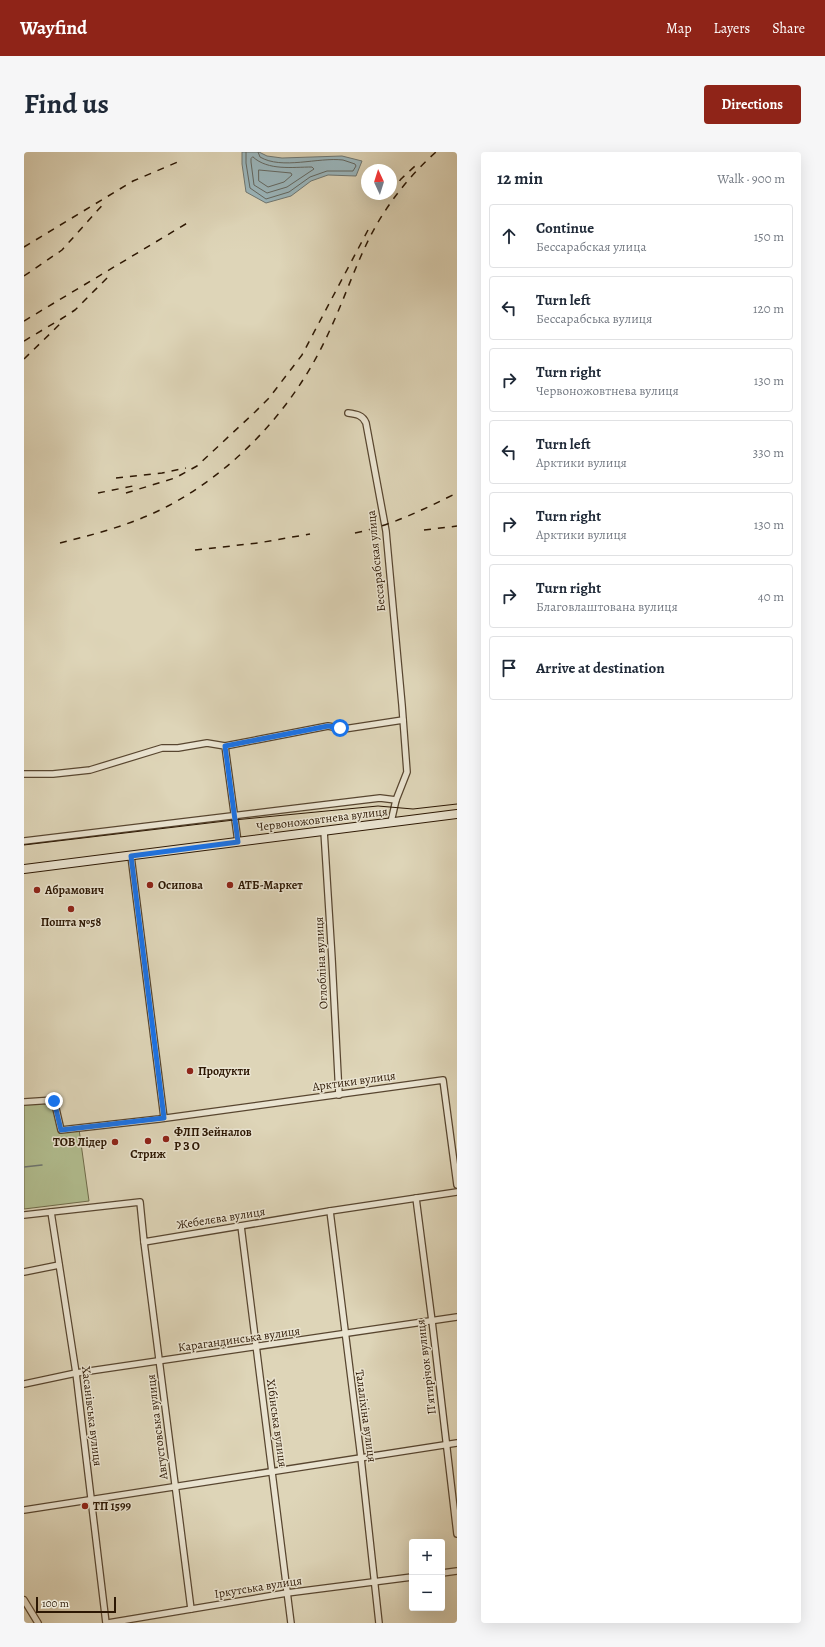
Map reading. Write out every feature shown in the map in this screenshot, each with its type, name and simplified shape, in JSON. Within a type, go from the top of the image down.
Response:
[{"type":"main road","name":"Червоножовтнева вулиця","points":[[24,869],[457,814]]},
{"type":"street","name":"Бессарабская улица","points":[[348,413],[364,419],[371,447],[386,531],[407,772],[396,800],[392,822]]},
{"type":"street","points":[[24,774],[53,774],[90,770],[162,748],[178,748],[207,743],[225,746],[328,726],[344,729],[403,720]]},
{"type":"street","points":[[225,746],[238,842]]},
{"type":"street","points":[[24,841],[380,798],[396,800]]},
{"type":"street","name":"Оглобліна вулиця","points":[[324,831],[332,959],[338,1095]]},
{"type":"street","points":[[131,856],[164,1118]]},
{"type":"street","name":"Арктики вулиця","points":[[24,1102],[54,1100],[61,1130],[164,1118],[443,1080],[457,1185]]},
{"type":"street","name":"Жебелєва вулиця","points":[[144,1242],[330,1211],[457,1192]]},
{"type":"street","name":"П’ятирічок вулиця","points":[[416,1198],[457,1534]]},
{"type":"street","points":[[24,1215],[140,1202],[144,1242]]},
{"type":"street","name":"Талаліхіна вулиця","points":[[330,1211],[344,1334],[361,1458],[379,1623]]},
{"type":"street","name":"Хасанівська вулиця","points":[[51,1212],[76,1373],[107,1623]]},
{"type":"street","name":"Хібінська вулиця","points":[[241,1226],[291,1623]]},
{"type":"street","name":"Августовська вулиця","points":[[144,1242],[191,1609]]},
{"type":"street","points":[[24,1272],[59,1265]]},
{"type":"street","name":"Карагандинська вулиця","points":[[24,1384],[76,1373],[256,1348],[457,1317]]},
{"type":"street","points":[[24,1510],[457,1443]]},
{"type":"street","points":[[445,1573],[457,1571]]},
{"type":"street","name":"Іркутська вулиця","points":[[107,1623],[287,1593],[409,1577]]},
{"type":"street","points":[[24,1600],[38,1623]]},
{"type":"green space","points":[[53,1101],[60,1131],[79,1129],[89,1201],[24,1209],[24,1104]]},
{"type":"water","points":[[242,152],[259,152],[267,156],[282,158],[342,156],[362,161],[356,176],[328,175],[311,181],[291,196],[266,203],[246,192]]},
{"type":"waterway","points":[[24,1167],[42,1165]]},
{"type":"tram line","points":[[24,845],[234,820],[378,806],[413,809],[457,804]]},
{"type":"railway","points":[[60,543],[128,523],[168,506],[194,491],[218,473],[263,432],[300,385],[316,359],[377,223],[408,180],[436,152]]},
{"type":"railway","points":[[24,247],[133,181],[180,161]]},
{"type":"railway","points":[[397,184],[415,166]]},
{"type":"railway","points":[[24,276],[62,250],[106,201]]},
{"type":"railway","points":[[24,321],[189,222]]},
{"type":"railway","points":[[126,493],[175,478],[197,466],[269,398],[302,355],[368,230]]},
{"type":"railway","points":[[24,341],[75,310],[112,273]]},
{"type":"railway","points":[[24,359],[61,323]]},
{"type":"railway","points":[[116,478],[162,473],[186,468]]},
{"type":"railway","points":[[98,493],[138,485]]},
{"type":"railway","points":[[355,533],[395,521],[457,493]]},
{"type":"railway","points":[[424,530],[457,526]]},
{"type":"railway","points":[[195,550],[258,543],[310,534]]},
{"type":"place","name":"Осипова","points":[[150,885]]},
{"type":"place","name":"АТБ-Маркет","points":[[230,885]]},
{"type":"place","name":"Абрамович","points":[[37,890]]},
{"type":"place","name":"Пошта №58","points":[[71,909]]},
{"type":"place","name":"Продукти","points":[[190,1071]]},
{"type":"place","name":"ФЛП Зейналов Р З О","points":[[166,1139]]},
{"type":"place","name":"Стриж","points":[[148,1141]]},
{"type":"place","name":"ТОВ Лідер","points":[[115,1142]]},
{"type":"place","name":"ТП 1599","points":[[85,1506]]},
{"type":"route","points":[[54,1101],[61,1130],[164,1118],[131,856],[238,842],[225,746],[328,726],[340,728]]}]
